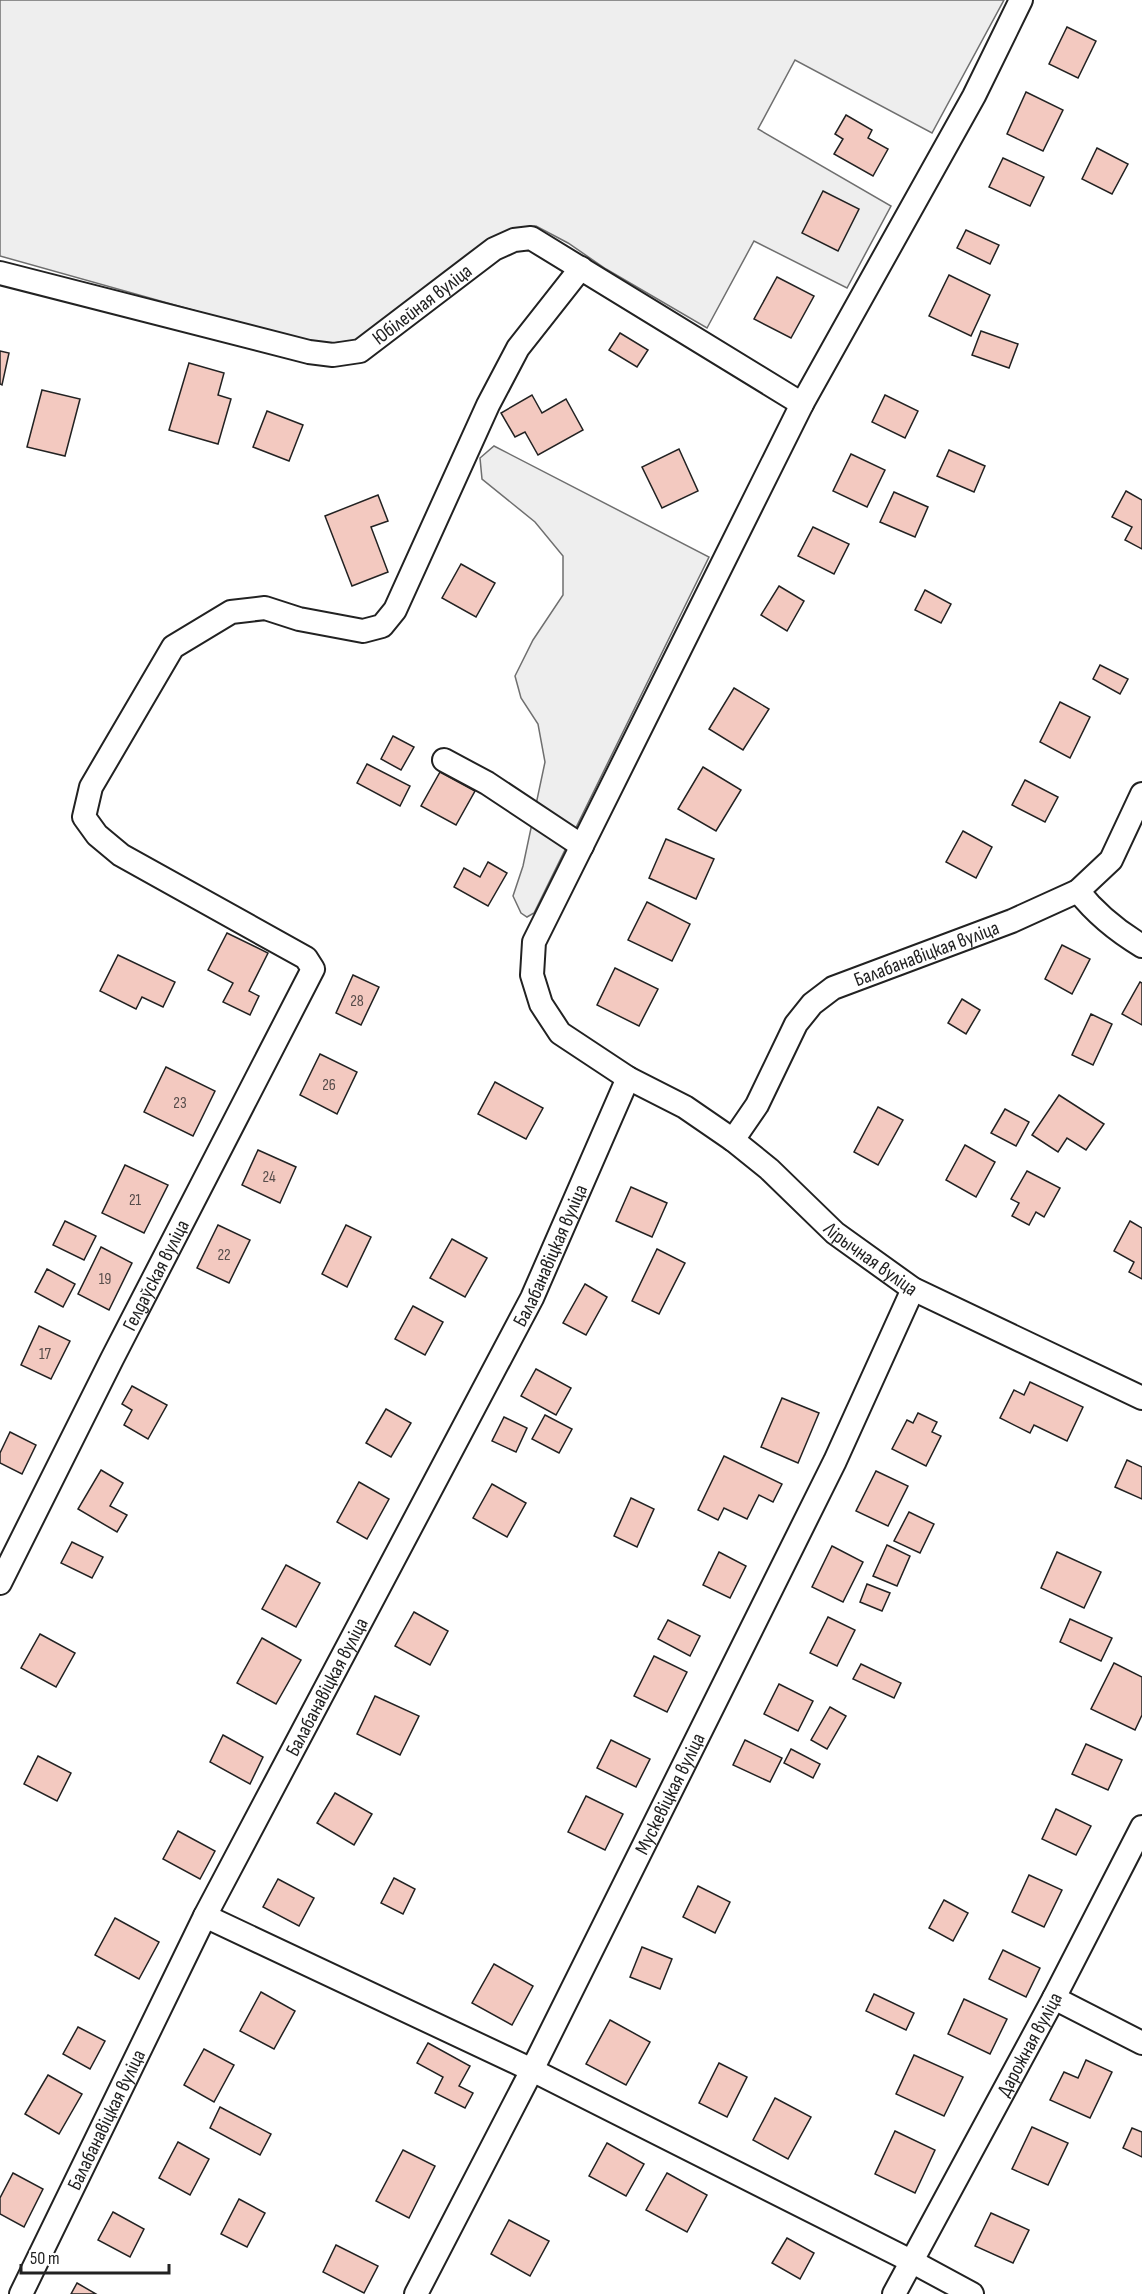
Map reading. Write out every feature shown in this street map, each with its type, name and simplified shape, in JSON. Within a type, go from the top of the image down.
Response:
[{"type":"street","name":"Лірычная вуліца","points":[[1021,0],[974,96],[802,404],[534,942],[532,975],[541,1004],[560,1033],[628,1078],[685,1107],[733,1140],[769,1169],[835,1233],[913,1288],[1142,1398]]},
{"type":"street","name":"Юбілейная вуліца","points":[[0,273],[309,352],[333,355],[360,351],[494,249],[514,240],[531,238],[802,404]]},
{"type":"street","name":"Гелдаўская вуліца","points":[[0,1583],[117,1349],[313,969],[306,958],[122,855],[97,834],[84,817],[91,788],[173,647],[231,612],[265,608],[299,619],[363,631],[382,626],[395,610],[488,405],[518,348],[581,268]]},
{"type":"street","points":[[444,760],[488,783],[582,846]]},
{"type":"street","name":"Балабанавіцкая вуліца","points":[[733,1140],[757,1105],[796,1024],[812,1004],[833,988],[1012,921],[1078,891],[1111,860],[1142,795]]},
{"type":"street","points":[[1078,891],[1093,910],[1142,946]]},
{"type":"street","name":"Балабанавіцкая вуліца","points":[[21,2294],[205,1916],[532,1298],[628,1078]]},
{"type":"street","name":"Мускевіцкая вуліца","points":[[416,2294],[532,2070],[830,1472],[913,1288]]},
{"type":"street","name":"Дарожная вуліца","points":[[894,2294],[1054,1998],[1142,1827]]},
{"type":"street","points":[[205,1916],[532,2070],[972,2294]]},
{"type":"street","points":[[1054,1998],[1142,2043]]},
{"type":"shaded area","points":[[0,0],[1004,0],[932,133],[795,60],[758,129],[891,206],[847,288],[754,241],[707,328],[536,226],[508,231],[359,340],[333,343],[303,341],[0,256]]},
{"type":"shaded area","points":[[494,446],[709,557],[534,913],[527,917],[521,913],[513,896],[523,866],[545,762],[538,724],[521,698],[515,676],[533,640],[563,595],[563,556],[535,522],[482,479],[480,458]]},
{"type":"building","points":[[1067,27],[1096,41],[1078,78],[1049,64]]},
{"type":"building","points":[[1026,92],[1063,110],[1043,151],[1007,134]]},
{"type":"building","points":[[846,115],[872,130],[868,138],[888,149],[873,176],[834,154],[843,139],[835,134]]},
{"type":"building","points":[[1097,148],[1128,164],[1112,194],[1082,179]]},
{"type":"building","points":[[1003,158],[1044,177],[1030,206],[989,187]]},
{"type":"building","points":[[823,191],[859,209],[838,251],[802,233]]},
{"type":"building","points":[[966,230],[999,245],[990,264],[957,248]]},
{"type":"building","points":[[949,275],[990,295],[971,336],[929,316]]},
{"type":"building","points":[[777,277],[814,296],[791,338],[754,319]]},
{"type":"building","points":[[981,331],[1018,344],[1009,368],[972,355]]},
{"type":"building","points":[[620,333],[648,350],[637,367],[609,350]]},
{"type":"building","points":[[0,351],[9,353],[2,385],[0,384]]},
{"type":"building","points":[[189,363],[224,373],[218,395],[231,399],[218,444],[169,430]]},
{"type":"building","points":[[42,390],[80,399],[65,456],[27,447]]},
{"type":"building","points":[[532,395],[542,413],[566,399],[583,430],[538,455],[525,432],[515,437],[501,413]]},
{"type":"building","points":[[885,395],[918,411],[905,438],[872,422]]},
{"type":"building","points":[[267,411],[303,425],[289,461],[253,447]]},
{"type":"building","points":[[679,449],[698,491],[662,508],[642,467]]},
{"type":"building","points":[[949,450],[985,466],[974,492],[937,476]]},
{"type":"building","points":[[851,454],[885,470],[867,507],[833,491]]},
{"type":"building","points":[[1126,491],[1142,500],[1142,549],[1125,540],[1132,527],[1112,517]]},
{"type":"building","points":[[894,492],[928,507],[915,537],[880,522]]},
{"type":"building","points":[[378,495],[388,521],[371,527],[388,572],[352,586],[325,516]]},
{"type":"building","points":[[813,527],[849,544],[834,574],[798,556]]},
{"type":"building","points":[[461,564],[495,583],[476,617],[442,598]]},
{"type":"building","points":[[779,586],[804,601],[787,631],[761,615]]},
{"type":"building","points":[[925,590],[951,604],[941,623],[915,610]]},
{"type":"building","points":[[1100,665],[1128,679],[1120,694],[1093,679]]},
{"type":"building","points":[[734,688],[769,709],[743,750],[709,729]]},
{"type":"building","points":[[1060,702],[1090,717],[1070,758],[1040,742]]},
{"type":"building","points":[[393,736],[414,747],[401,770],[381,759]]},
{"type":"building","points":[[367,764],[410,786],[400,806],[357,783]]},
{"type":"building","points":[[703,767],[741,790],[716,831],[678,809]]},
{"type":"building","points":[[440,772],[475,791],[456,825],[421,806]]},
{"type":"building","points":[[1025,780],[1058,797],[1045,822],[1012,805]]},
{"type":"building","points":[[963,831],[992,847],[976,878],[946,862]]},
{"type":"building","points":[[666,839],[714,859],[696,899],[649,878]]},
{"type":"building","points":[[488,862],[507,873],[488,906],[454,887],[464,868],[480,877]]},
{"type":"building","points":[[647,902],[690,924],[672,961],[628,940]]},
{"type":"building","points":[[227,933],[268,953],[249,991],[259,996],[250,1015],[223,1002],[233,983],[208,970]]},
{"type":"building","points":[[1062,945],[1090,959],[1072,994],[1045,979]]},
{"type":"building","points":[[118,955],[175,982],[163,1007],[142,997],[136,1009],[100,991]]},
{"type":"building","points":[[615,968],[658,989],[639,1026],[597,1005]]},
{"type":"building","points":[[353,975],[379,987],[361,1025],[336,1013]]},
{"type":"building","points":[[1140,982],[1142,983],[1142,1025],[1122,1014]]},
{"type":"building","points":[[962,999],[980,1010],[966,1034],[948,1023]]},
{"type":"building","points":[[1091,1014],[1112,1024],[1093,1065],[1072,1055]]},
{"type":"building","points":[[320,1054],[357,1072],[337,1114],[300,1095]]},
{"type":"building","points":[[166,1067],[215,1091],[193,1136],[144,1112]]},
{"type":"building","points":[[495,1082],[543,1108],[526,1139],[478,1114]]},
{"type":"building","points":[[1059,1095],[1104,1124],[1086,1150],[1067,1138],[1058,1152],[1032,1135]]},
{"type":"building","points":[[878,1107],[903,1120],[878,1165],[854,1152]]},
{"type":"building","points":[[1005,1109],[1029,1122],[1016,1146],[991,1133]]},
{"type":"building","points":[[965,1145],[995,1162],[976,1197],[946,1180]]},
{"type":"building","points":[[258,1150],[296,1167],[280,1203],[242,1185]]},
{"type":"building","points":[[125,1165],[168,1185],[144,1233],[102,1213]]},
{"type":"building","points":[[1027,1171],[1060,1188],[1044,1217],[1036,1212],[1029,1225],[1012,1216],[1019,1203],[1011,1199]]},
{"type":"building","points":[[631,1187],[667,1203],[652,1237],[616,1221]]},
{"type":"building","points":[[65,1221],[96,1236],[84,1260],[53,1245]]},
{"type":"building","points":[[1130,1221],[1142,1228],[1142,1279],[1129,1272],[1134,1262],[1114,1251]]},
{"type":"building","points":[[218,1225],[250,1240],[229,1283],[197,1268]]},
{"type":"building","points":[[346,1225],[371,1237],[347,1287],[322,1274]]},
{"type":"building","points":[[452,1239],[487,1258],[465,1297],[430,1278]]},
{"type":"building","points":[[101,1247],[132,1263],[109,1310],[78,1294]]},
{"type":"building","points":[[657,1249],[685,1263],[659,1314],[632,1301]]},
{"type":"building","points":[[47,1269],[75,1284],[63,1307],[35,1292]]},
{"type":"building","points":[[585,1284],[607,1297],[586,1335],[563,1323]]},
{"type":"building","points":[[413,1306],[443,1322],[425,1355],[395,1339]]},
{"type":"building","points":[[39,1326],[70,1341],[51,1379],[21,1365]]},
{"type":"building","points":[[536,1369],[571,1388],[556,1415],[521,1396]]},
{"type":"building","points":[[1030,1382],[1083,1407],[1067,1441],[1034,1425],[1030,1433],[1000,1418],[1014,1390],[1024,1395]]},
{"type":"building","points":[[132,1386],[167,1405],[148,1439],[124,1425],[132,1410],[122,1404]]},
{"type":"building","points":[[782,1398],[819,1413],[798,1463],[761,1447]]},
{"type":"building","points":[[386,1409],[411,1423],[391,1457],[366,1443]]},
{"type":"building","points":[[918,1413],[937,1422],[932,1432],[941,1436],[926,1466],[892,1449],[907,1420],[913,1423]]},
{"type":"building","points":[[545,1415],[572,1429],[559,1453],[532,1439]]},
{"type":"building","points":[[504,1417],[527,1428],[516,1452],[492,1441]]},
{"type":"building","points":[[10,1432],[36,1445],[22,1474],[0,1463],[0,1453]]},
{"type":"building","points":[[724,1456],[782,1484],[773,1502],[759,1495],[747,1519],[724,1508],[718,1520],[698,1510]]},
{"type":"building","points":[[1127,1460],[1142,1467],[1142,1499],[1115,1487]]},
{"type":"building","points":[[101,1470],[123,1483],[110,1506],[127,1515],[117,1532],[78,1509]]},
{"type":"building","points":[[876,1471],[908,1486],[888,1526],[856,1511]]},
{"type":"building","points":[[359,1482],[389,1499],[367,1539],[337,1522]]},
{"type":"building","points":[[492,1484],[526,1503],[507,1537],[473,1518]]},
{"type":"building","points":[[631,1498],[654,1509],[637,1547],[614,1536]]},
{"type":"building","points":[[909,1512],[934,1524],[920,1553],[894,1541]]},
{"type":"building","points":[[72,1542],[103,1557],[92,1578],[61,1563]]},
{"type":"building","points":[[887,1545],[910,1556],[897,1586],[873,1576]]},
{"type":"building","points":[[832,1546],[863,1562],[843,1602],[812,1587]]},
{"type":"building","points":[[719,1552],[746,1566],[730,1598],[703,1585]]},
{"type":"building","points":[[1057,1552],[1101,1572],[1084,1608],[1041,1588]]},
{"type":"building","points":[[286,1565],[320,1583],[296,1627],[262,1609]]},
{"type":"building","points":[[867,1584],[890,1593],[882,1611],[860,1602]]},
{"type":"building","points":[[414,1612],[448,1631],[430,1665],[395,1646]]},
{"type":"building","points":[[828,1617],[855,1630],[837,1666],[810,1653]]},
{"type":"building","points":[[1070,1619],[1112,1638],[1101,1661],[1060,1642]]},
{"type":"building","points":[[668,1620],[700,1636],[690,1656],[658,1639]]},
{"type":"building","points":[[40,1634],[75,1653],[56,1687],[21,1668]]},
{"type":"building","points":[[262,1638],[301,1660],[276,1704],[237,1683]]},
{"type":"building","points":[[654,1656],[687,1672],[667,1712],[634,1696]]},
{"type":"building","points":[[1114,1663],[1142,1677],[1142,1715],[1135,1730],[1091,1709]]},
{"type":"building","points":[[861,1664],[901,1683],[894,1698],[853,1679]]},
{"type":"building","points":[[779,1684],[813,1701],[798,1731],[764,1714]]},
{"type":"building","points":[[375,1696],[419,1716],[400,1755],[357,1734]]},
{"type":"building","points":[[830,1707],[846,1716],[827,1749],[811,1740]]},
{"type":"building","points":[[223,1735],[263,1757],[250,1784],[210,1762]]},
{"type":"building","points":[[611,1740],[650,1759],[636,1787],[597,1768]]},
{"type":"building","points":[[745,1740],[782,1758],[770,1782],[733,1765]]},
{"type":"building","points":[[1086,1744],[1122,1760],[1108,1790],[1072,1774]]},
{"type":"building","points":[[791,1749],[820,1764],[813,1778],[784,1763]]},
{"type":"building","points":[[38,1756],[71,1773],[57,1801],[24,1784]]},
{"type":"building","points":[[335,1793],[372,1814],[354,1845],[317,1823]]},
{"type":"building","points":[[586,1796],[623,1814],[605,1850],[568,1832]]},
{"type":"building","points":[[1056,1809],[1091,1826],[1076,1855],[1042,1839]]},
{"type":"building","points":[[178,1831],[215,1851],[200,1879],[163,1859]]},
{"type":"building","points":[[1029,1875],[1062,1890],[1044,1927],[1012,1912]]},
{"type":"building","points":[[394,1878],[415,1889],[403,1914],[381,1903]]},
{"type":"building","points":[[278,1879],[314,1898],[299,1926],[263,1907]]},
{"type":"building","points":[[698,1886],[730,1902],[715,1933],[683,1917]]},
{"type":"building","points":[[944,1900],[968,1913],[953,1941],[929,1928]]},
{"type":"building","points":[[115,1918],[159,1942],[139,1979],[95,1955]]},
{"type":"building","points":[[642,1947],[672,1959],[660,1989],[630,1977]]},
{"type":"building","points":[[1003,1950],[1040,1968],[1026,1997],[989,1979]]},
{"type":"building","points":[[494,1964],[533,1986],[512,2025],[472,2003]]},
{"type":"building","points":[[261,1992],[295,2011],[274,2049],[240,2031]]},
{"type":"building","points":[[874,1994],[914,2013],[906,2030],[866,2011]]},
{"type":"building","points":[[964,1999],[1007,2019],[990,2054],[948,2034]]},
{"type":"building","points":[[610,2020],[650,2042],[626,2085],[586,2064]]},
{"type":"building","points":[[78,2027],[105,2041],[90,2069],[63,2054]]},
{"type":"building","points":[[428,2043],[470,2066],[459,2086],[473,2093],[465,2108],[435,2093],[443,2077],[417,2063]]},
{"type":"building","points":[[204,2049],[234,2065],[214,2102],[184,2085]]},
{"type":"building","points":[[914,2055],[963,2077],[944,2116],[896,2094]]},
{"type":"building","points":[[1086,2060],[1112,2072],[1090,2118],[1050,2100],[1064,2072],[1078,2078]]},
{"type":"building","points":[[719,2063],[747,2077],[727,2117],[699,2103]]},
{"type":"building","points":[[48,2075],[82,2094],[59,2134],[25,2114]]},
{"type":"building","points":[[775,2098],[811,2117],[788,2159],[753,2140]]},
{"type":"building","points":[[220,2107],[271,2134],[260,2155],[210,2128]]},
{"type":"building","points":[[1032,2127],[1068,2143],[1048,2185],[1012,2169]]},
{"type":"building","points":[[1132,2128],[1142,2132],[1142,2157],[1123,2148]]},
{"type":"building","points":[[895,2131],[935,2150],[915,2193],[875,2174]]},
{"type":"building","points":[[178,2142],[209,2159],[190,2195],[159,2178]]},
{"type":"building","points":[[607,2143],[644,2164],[626,2196],[589,2176]]},
{"type":"building","points":[[403,2150],[435,2166],[409,2218],[376,2201]]},
{"type":"building","points":[[13,2173],[43,2189],[24,2227],[0,2214],[0,2198]]},
{"type":"building","points":[[667,2173],[707,2195],[687,2232],[646,2210]]},
{"type":"building","points":[[239,2199],[265,2213],[247,2247],[221,2234]]},
{"type":"building","points":[[113,2212],[144,2229],[130,2257],[98,2240]]},
{"type":"building","points":[[991,2213],[1029,2230],[1013,2263],[975,2246]]},
{"type":"building","points":[[509,2220],[549,2241],[530,2276],[491,2254]]},
{"type":"building","points":[[787,2238],[814,2253],[800,2279],[772,2263]]},
{"type":"building","points":[[336,2245],[378,2266],[364,2293],[323,2272]]},
{"type":"building","points":[[77,2283],[96,2294],[71,2294]]}]
